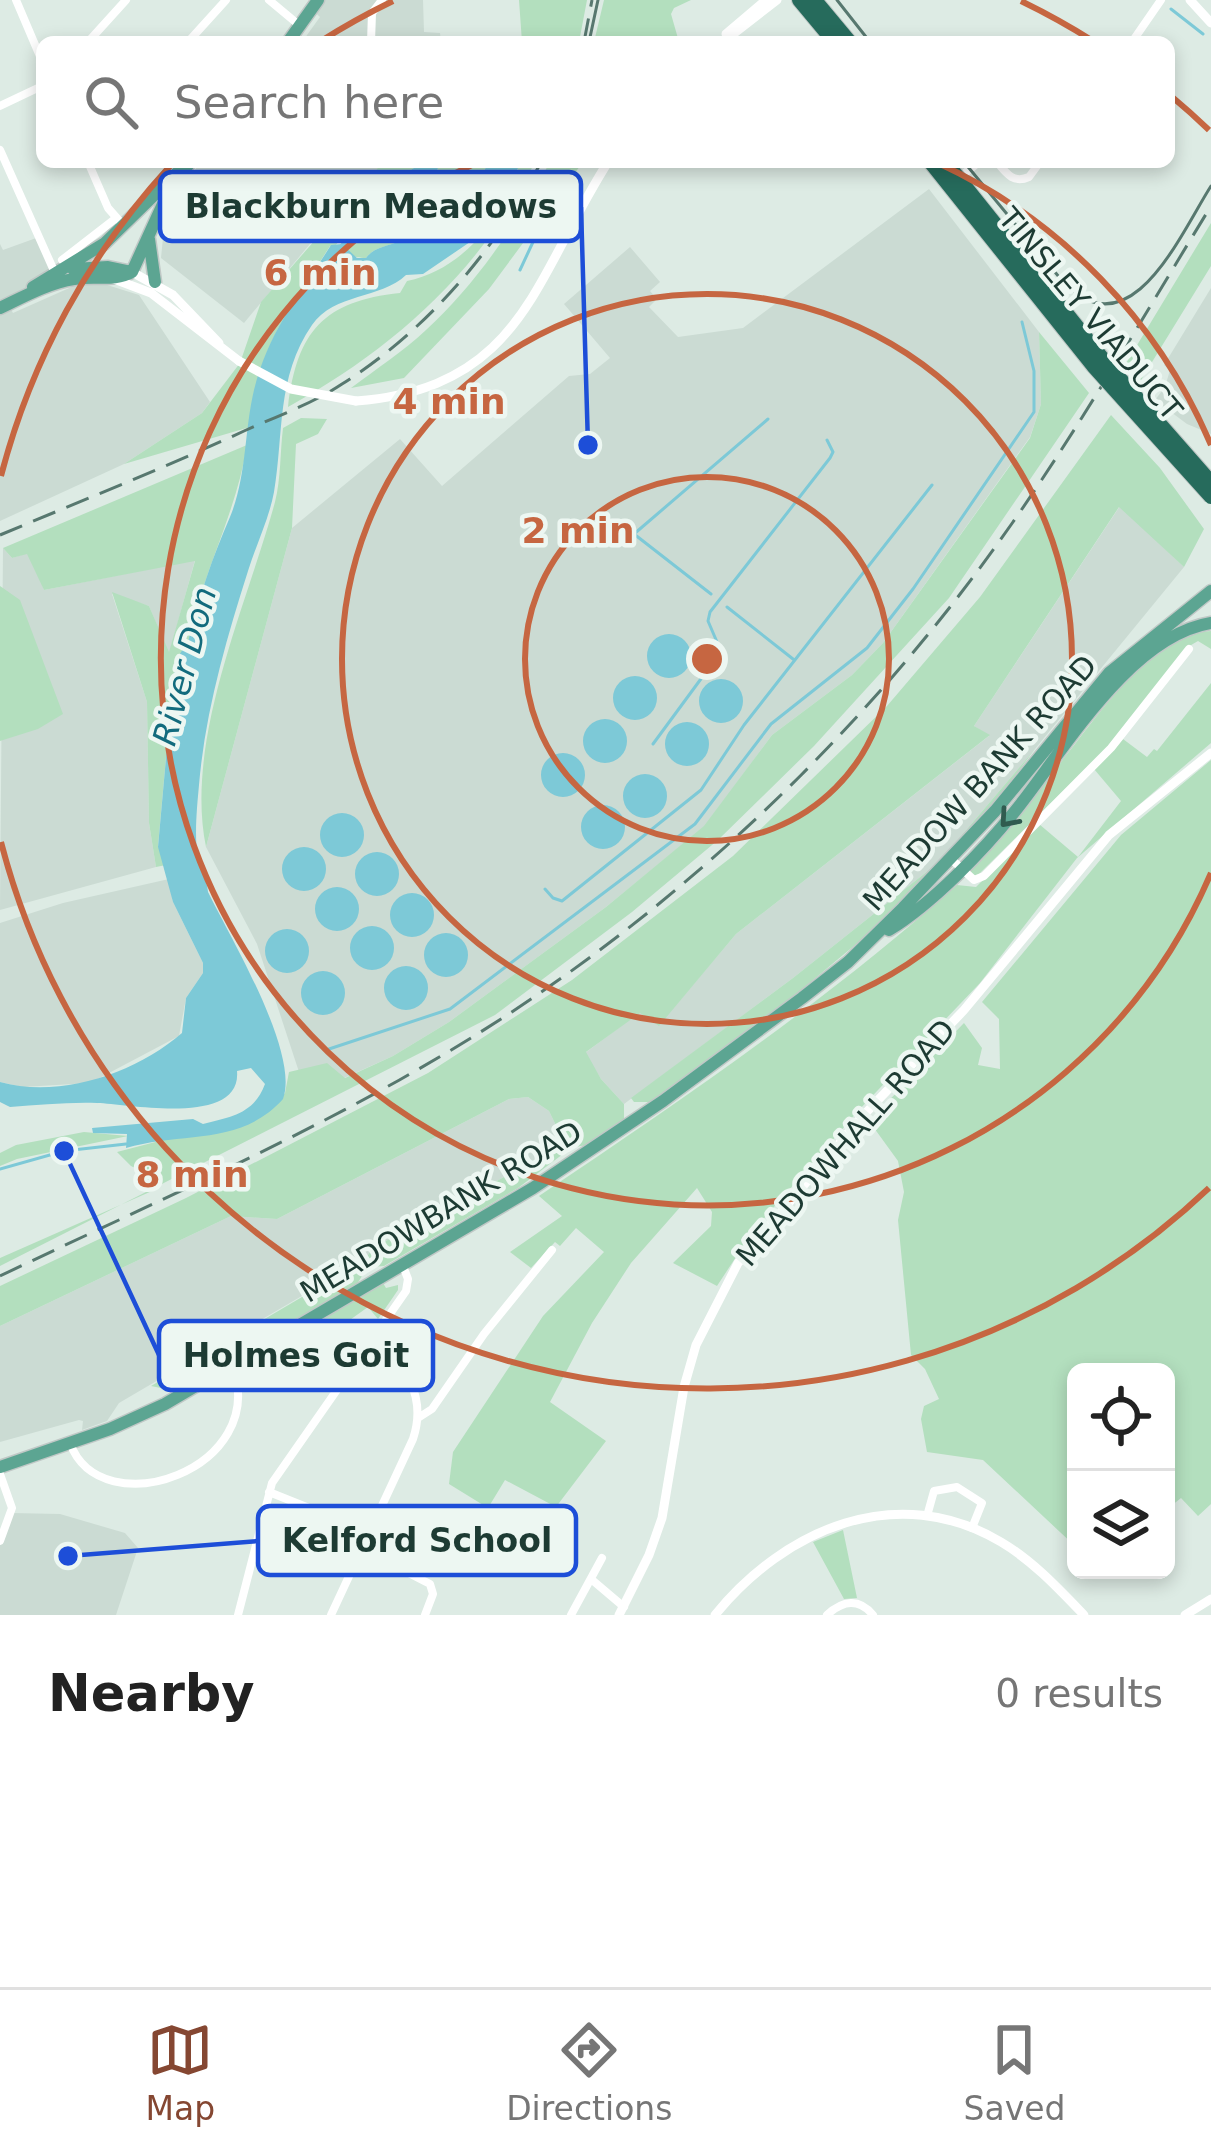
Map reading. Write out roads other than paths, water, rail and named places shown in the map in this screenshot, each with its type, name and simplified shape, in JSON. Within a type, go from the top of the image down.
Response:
[{"type":"highway","points":[[800,0],[829,36]]},
{"type":"highway","points":[[815,0],[845,36]]},
{"type":"highway","name":"TINSLEY VIADUCT","points":[[935,168],[1093,366],[1211,497]]},
{"type":"highway","name":"TINSLEY VIADUCT","points":[[951,168],[1104,360],[1211,482]]},
{"type":"main road","points":[[292,36],[318,0]]},
{"type":"main road","points":[[0,308],[64,271],[183,168]]},
{"type":"main road","points":[[64,271],[111,278],[132,272],[166,198],[186,168]]},
{"type":"main road","points":[[119,222],[148,238]]},
{"type":"main road","points":[[148,238],[155,282]]},
{"type":"main road","points":[[64,271],[109,267],[132,272]]},
{"type":"main road","name":"MEADOW BANK ROAD","points":[[872,940],[898,924],[960,869],[1014,812],[1109,673],[1211,591]]},
{"type":"main road","name":"MEADOW BANK ROAD","points":[[872,940],[1134,666],[1190,627],[1211,623]]},
{"type":"main road","name":"MEADOWBANK ROAD","points":[[0,1470],[140,1417],[533,1188],[663,1101],[872,940]]},
{"type":"street","points":[[93,36],[126,0]]},
{"type":"street","points":[[193,36],[226,0]]},
{"type":"street","points":[[269,0],[300,26]]},
{"type":"street","points":[[371,36],[372,13],[382,0]]},
{"type":"street","points":[[727,36],[766,0]]},
{"type":"street","points":[[729,36],[777,0]]},
{"type":"street","points":[[1136,36],[1157,0]]},
{"type":"street","points":[[1190,0],[1211,23]]},
{"type":"street","points":[[18,1],[36,46]]},
{"type":"street","points":[[0,106],[36,89]]},
{"type":"street","points":[[0,149],[64,271]]},
{"type":"street","points":[[91,168],[119,222]]},
{"type":"street","points":[[111,278],[140,287],[239,361],[291,389],[356,401],[386,399],[439,384],[490,351],[537,296],[605,168]]},
{"type":"street","points":[[950,186],[972,168]]},
{"type":"street","points":[[1002,168],[1017,180],[1029,177],[1036,168]]},
{"type":"street","points":[[132,272],[155,282],[193,313],[222,348]]},
{"type":"street","points":[[950,857],[974,880],[984,876],[1111,748],[1189,649]]},
{"type":"street","name":"MEADOWHALL ROAD","points":[[621,1611],[662,1518],[684,1387],[696,1345],[738,1262],[859,1120],[964,1010],[1109,835],[1211,753]]},
{"type":"street","points":[[418,1418],[432,1409],[484,1334],[552,1250]]},
{"type":"street","points":[[238,1615],[277,1474],[406,1291],[408,1279],[402,1264]]},
{"type":"street","points":[[331,1615],[418,1418],[415,1393],[404,1368],[371,1340]]},
{"type":"street","points":[[70,1443],[85,1465],[113,1479],[143,1483],[182,1475],[214,1451],[231,1423],[238,1384],[232,1365]]},
{"type":"street","points":[[0,1470],[12,1508],[0,1541]]},
{"type":"street","points":[[182,1475],[188,1488]]},
{"type":"street","points":[[927,1516],[934,1492],[957,1487],[982,1503],[972,1528]]},
{"type":"street","points":[[269,1492],[369,1532]]},
{"type":"street","points":[[715,1615],[764,1565],[811,1534],[862,1516],[927,1516],[972,1528],[1029,1562],[1084,1615]]},
{"type":"street","points":[[362,1549],[434,1588],[424,1615]]},
{"type":"street","points":[[571,1615],[602,1558]]},
{"type":"street","points":[[591,1579],[621,1611]]},
{"type":"street","points":[[1185,1615],[1211,1599]]},
{"type":"street","points":[[827,1615],[852,1602],[873,1615]]},
{"type":"water","points":[[414,168],[438,168],[416,202],[399,213],[379,221],[362,216],[371,196]]},
{"type":"water","name":"River Don","points":[[485,168],[518,168],[503,199],[470,242],[423,274],[406,275],[332,307],[312,325],[300,345],[283,406],[272,502],[211,704],[198,794],[198,858],[208,892],[273,1025],[286,1079],[283,1099],[248,1125],[229,1131],[126,1148],[127,1134],[93,1133],[92,1128],[193,1119],[213,1122],[248,1108],[265,1084],[251,1068],[237,1071],[234,1088],[222,1100],[181,1108],[86,1103],[10,1107],[0,1102],[0,1082],[47,1087],[96,1079],[143,1060],[182,1033],[186,998],[203,973],[203,963],[173,902],[158,847],[173,680],[236,501],[260,369],[286,314],[331,245],[342,244],[357,258],[366,258],[440,219]]},
{"type":"water","points":[[669,634],[685,640],[691,656],[685,672],[669,678],[653,672],[647,656],[653,640]]},
{"type":"water","points":[[635,676],[651,682],[657,698],[651,714],[635,720],[619,714],[613,698],[619,682]]},
{"type":"water","points":[[721,679],[737,685],[743,701],[737,717],[721,723],[705,717],[699,701],[705,685]]},
{"type":"water","points":[[605,719],[621,725],[627,741],[621,757],[605,763],[589,757],[583,741],[589,725]]},
{"type":"water","points":[[687,722],[703,728],[709,744],[703,760],[687,766],[671,760],[665,744],[671,728]]},
{"type":"water","points":[[563,753],[579,759],[585,775],[579,791],[563,797],[547,791],[541,775],[547,759]]},
{"type":"water","points":[[645,774],[661,780],[667,796],[661,812],[645,818],[629,812],[623,796],[629,780]]},
{"type":"water","points":[[603,805],[619,811],[625,827],[619,843],[603,849],[587,843],[581,827],[587,811]]},
{"type":"water","points":[[342,813],[358,819],[364,835],[358,851],[342,857],[326,851],[320,835],[326,819]]},
{"type":"water","points":[[304,847],[320,853],[326,869],[320,885],[304,891],[288,885],[282,869],[288,853]]},
{"type":"water","points":[[377,852],[393,858],[399,874],[393,890],[377,896],[361,890],[355,874],[361,858]]},
{"type":"water","points":[[337,887],[353,893],[359,909],[353,925],[337,931],[321,925],[315,909],[321,893]]},
{"type":"water","points":[[412,893],[428,899],[434,915],[428,931],[412,937],[396,931],[390,915],[396,899]]},
{"type":"water","points":[[372,926],[388,932],[394,948],[388,964],[372,970],[356,964],[350,948],[356,932]]},
{"type":"water","points":[[287,929],[303,935],[309,951],[303,967],[287,973],[271,967],[265,951],[271,935]]},
{"type":"water","points":[[446,933],[462,939],[468,955],[462,971],[446,977],[430,971],[424,955],[430,939]]},
{"type":"water","points":[[406,966],[422,972],[428,988],[422,1004],[406,1010],[390,1004],[384,988],[390,972]]},
{"type":"water","points":[[323,971],[339,977],[345,993],[339,1009],[323,1015],[307,1009],[301,993],[307,977]]},
{"type":"waterway","points":[[1171,9],[1203,34]]},
{"type":"waterway","points":[[339,253],[370,212]]},
{"type":"waterway","points":[[520,270],[533,242],[550,231]]},
{"type":"waterway","points":[[326,1050],[450,1009],[695,824],[771,724],[867,648],[1034,412],[1034,371],[1022,322]]},
{"type":"waterway","points":[[711,594],[634,534],[768,419]]},
{"type":"waterway","points":[[653,744],[706,672],[717,642],[708,621],[710,612],[830,458],[833,452],[827,440]]},
{"type":"waterway","points":[[545,889],[562,901],[701,790],[744,725],[932,485]]},
{"type":"waterway","points":[[727,607],[793,659]]},
{"type":"waterway","points":[[0,1169],[64,1151],[126,1144]]},
{"type":"tram line","points":[[590,36],[598,0]]},
{"type":"tram line","points":[[837,0],[865,36]]},
{"type":"tram line","points":[[969,168],[1064,283],[1088,301],[1111,304],[1132,295],[1151,278],[1211,186]]},
{"type":"railway","points":[[585,36],[592,0]]},
{"type":"railway","points":[[0,535],[307,404],[373,363],[456,286],[503,226],[538,168]]},
{"type":"railway","points":[[0,1276],[255,1155],[441,1056],[575,969],[715,856],[844,731],[960,594],[1065,444],[1211,206]]},
{"type":"place","name":"Blackburn Meadows","points":[[588,445]]},
{"type":"place","name":"Holmes Goit","points":[[64,1151]]},
{"type":"place","name":"Kelford School","points":[[68,1556]]}]
